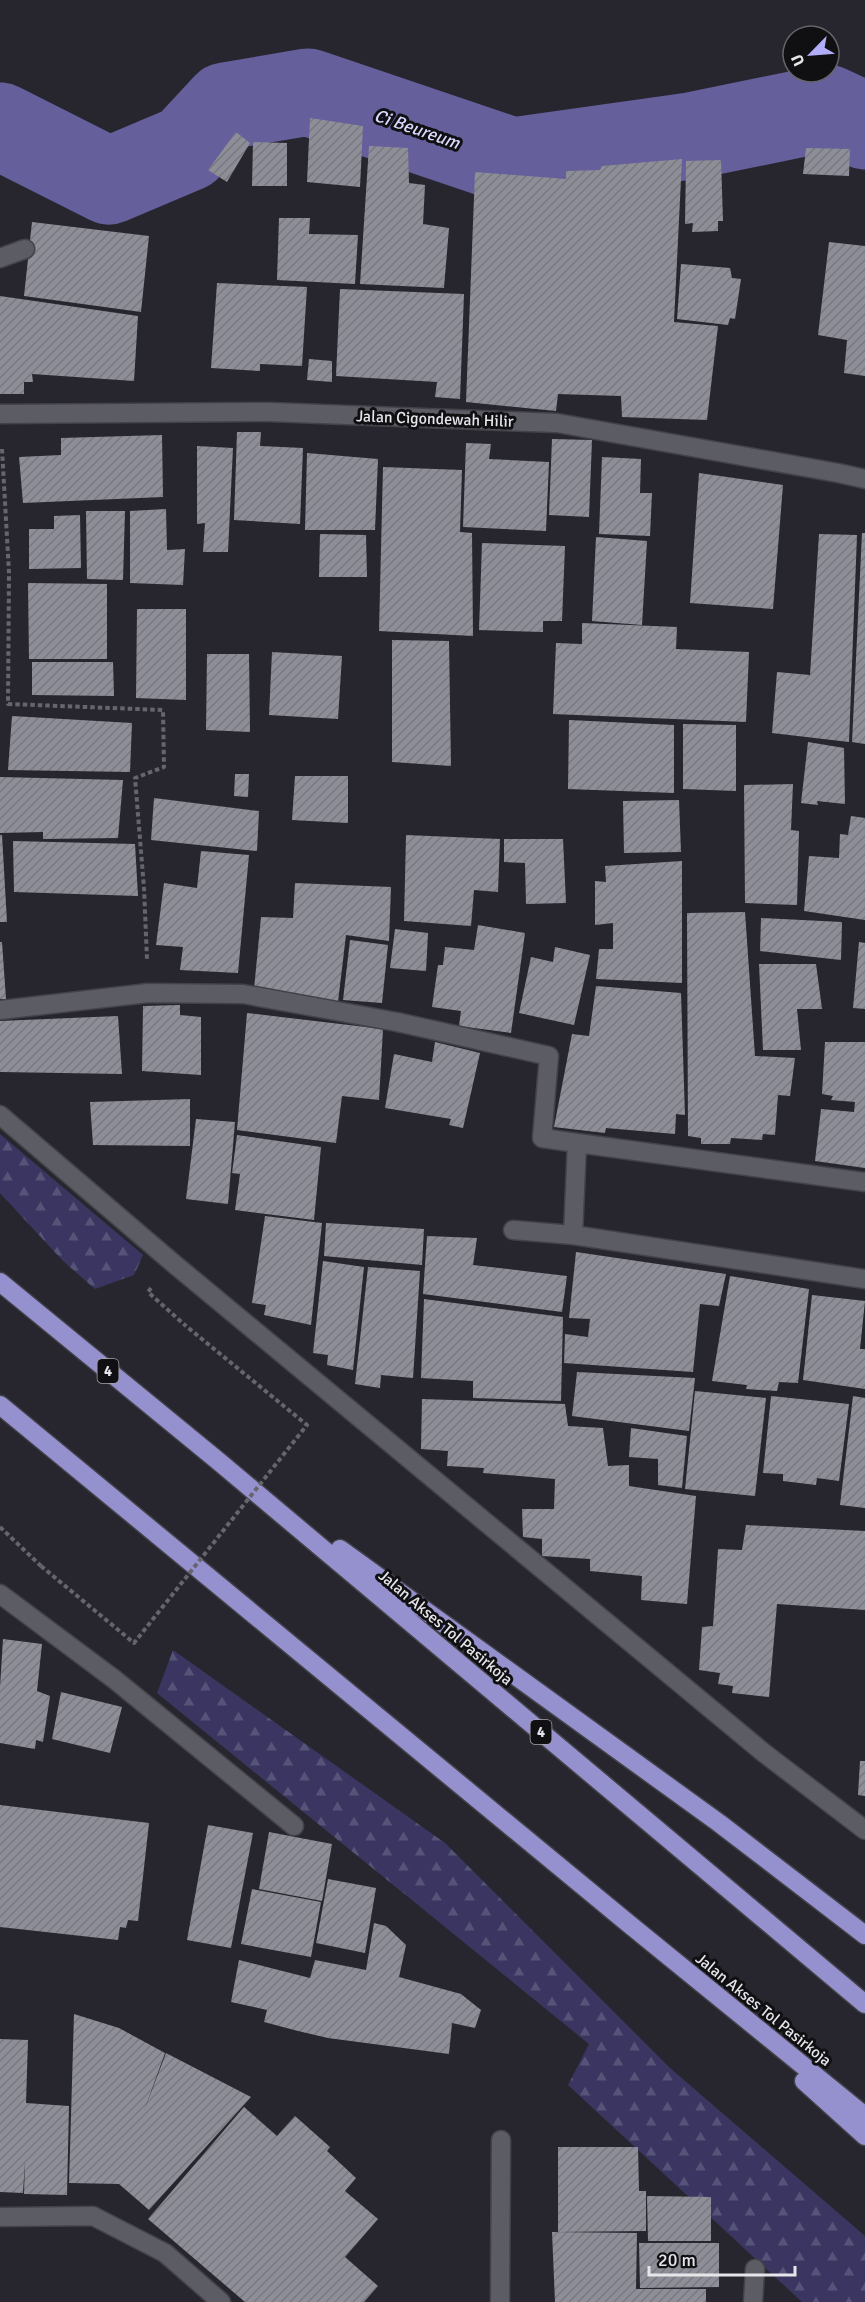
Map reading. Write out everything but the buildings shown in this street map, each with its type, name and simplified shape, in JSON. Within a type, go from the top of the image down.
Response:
[{"type":"highway","name":"Jalan Akses Tol Pasirkoja","points":[[0,1282],[217,1460],[865,2004]]},
{"type":"highway","name":"Jalan Akses Tol Pasirkoja","points":[[0,1405],[865,2116]]},
{"type":"highway","points":[[217,1460],[719,1823],[865,1935]]},
{"type":"highway","points":[[629,1924],[865,2136]]},
{"type":"street","points":[[0,258],[25,249]]},
{"type":"street","name":"Jalan Cigondewah Hilir","points":[[0,414],[269,412],[557,423],[865,479]]},
{"type":"street","points":[[0,1010],[148,993],[243,994],[397,1022],[549,1056],[542,1138],[865,1182]]},
{"type":"street","points":[[0,1115],[173,1263],[764,1753],[865,1830]]},
{"type":"street","points":[[573,1235],[577,1143]]},
{"type":"street","points":[[513,1230],[573,1235],[865,1278]]},
{"type":"street","points":[[0,1594],[114,1679],[294,1826]]},
{"type":"street","points":[[500,2302],[501,2140]]},
{"type":"street","points":[[0,2217],[93,2216],[165,2253],[221,2302]]},
{"type":"street","points":[[753,2302],[755,2269]]},
{"type":"path","points":[[0,414],[9,573],[8,704],[162,710],[164,768],[135,778],[144,888],[148,993]]},
{"type":"path","points":[[0,1527],[40,1566],[134,1643],[307,1425],[186,1326]]},
{"type":"green space","points":[[0,1134],[143,1255],[134,1275],[95,1289],[63,1261],[0,1193]]},
{"type":"green space","points":[[173,1650],[445,1843],[670,2068],[865,2236],[865,2302],[802,2302],[568,2085],[589,2044],[157,1693]]},
{"type":"waterway","name":"Ci Beureum","points":[[0,126],[109,181],[187,148],[226,106],[308,92],[512,161],[690,136],[827,108],[865,126]]}]
